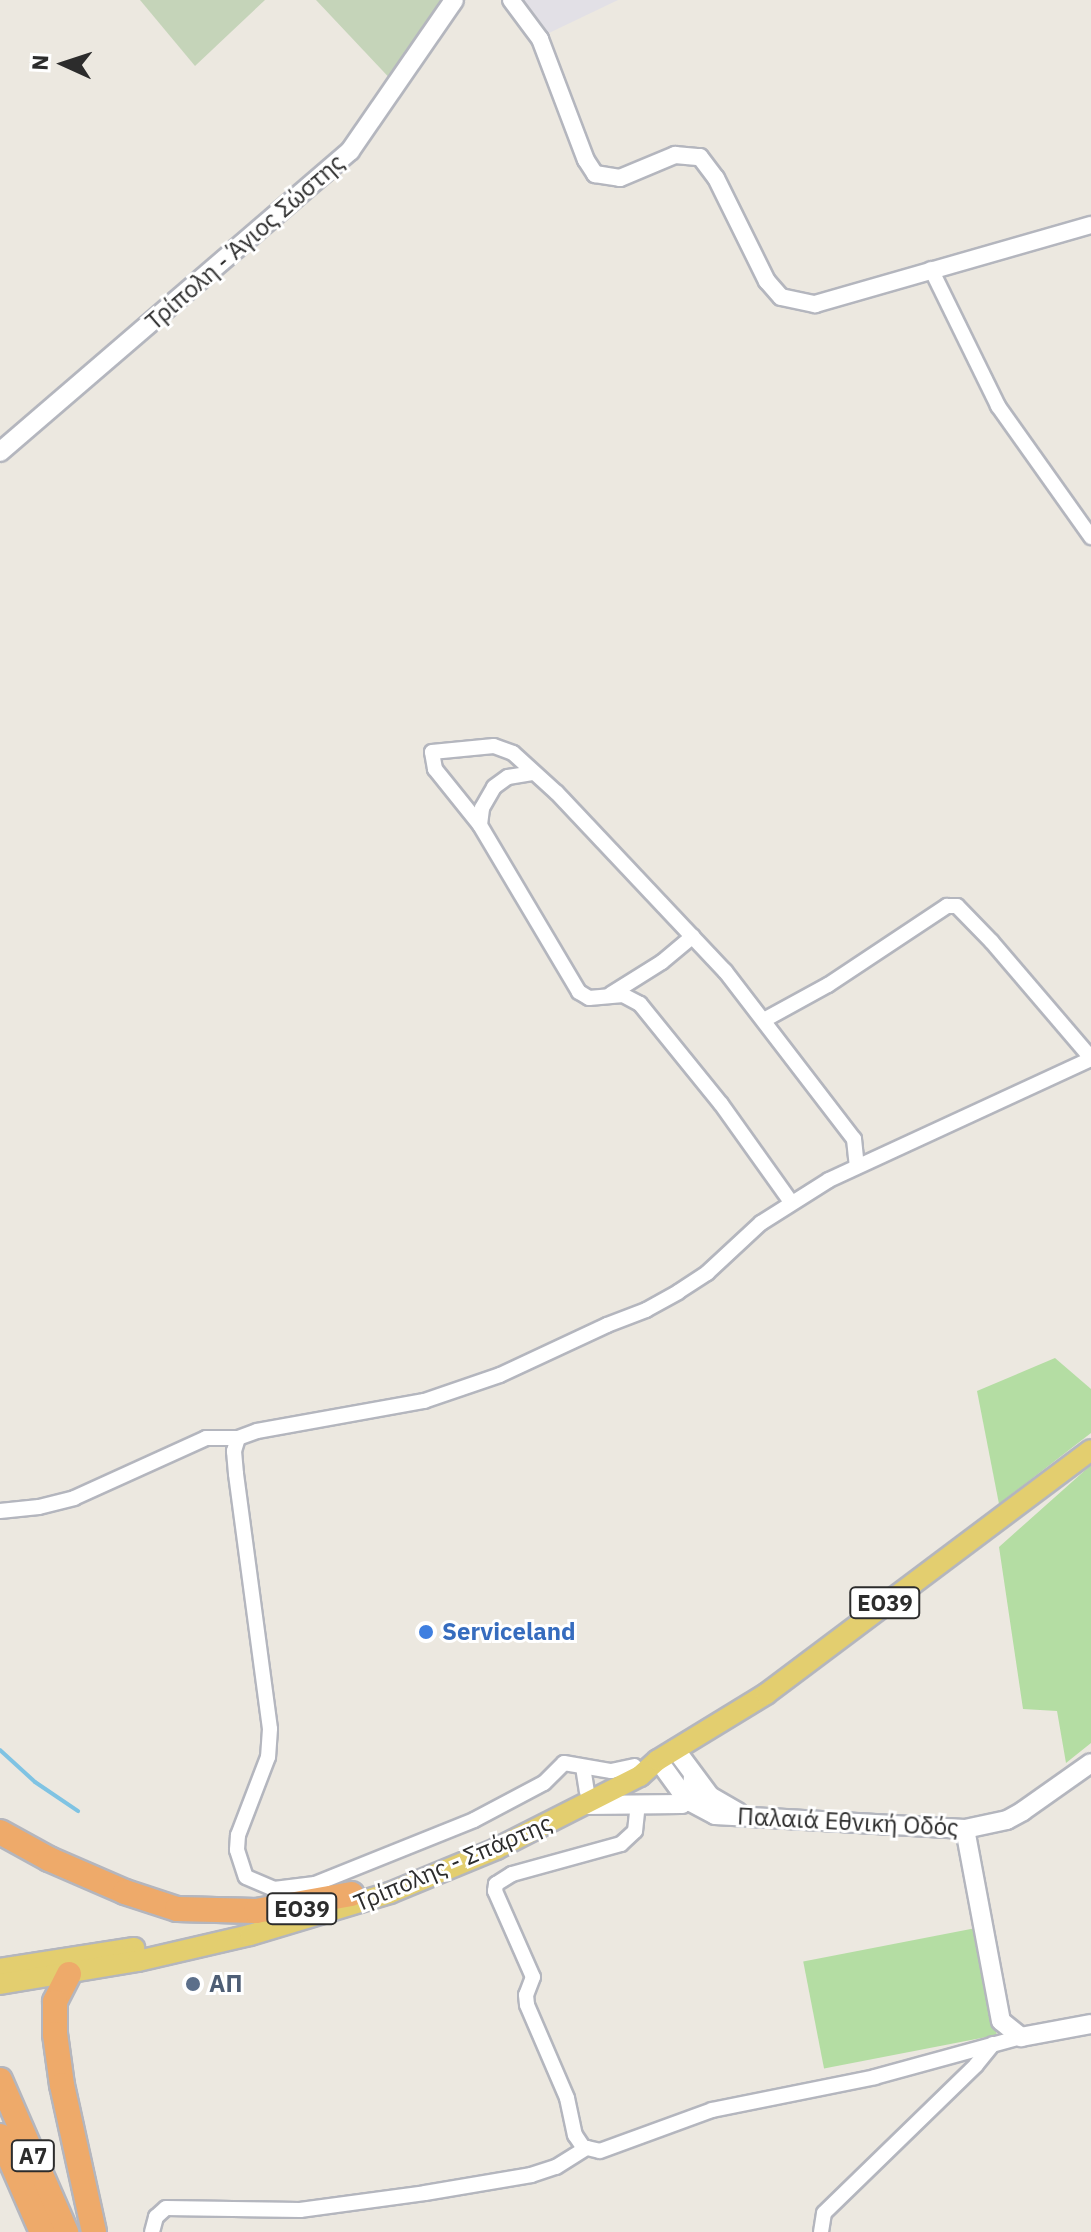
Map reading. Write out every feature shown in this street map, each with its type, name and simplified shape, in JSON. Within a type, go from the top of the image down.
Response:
[{"type":"highway","points":[[0,1832],[49,1859],[125,1892],[177,1909],[256,1911],[351,1894]]},
{"type":"highway","points":[[69,1974],[55,2002],[55,2034],[62,2085],[94,2232]]},
{"type":"highway","name":"Α7","points":[[0,2080],[66,2232]]},
{"type":"highway","name":"Α7","points":[[0,2136],[42,2232]]},
{"type":"main road","name":"Τρίπολη - Άγιος Σώστης","points":[[0,452],[350,151],[454,0]]},
{"type":"main road","name":"Τρίπολης - Σπάρτης","points":[[0,1969],[202,1934],[284,1915],[438,1861],[640,1776],[667,1754],[798,1671],[862,1619],[1091,1450]]},
{"type":"main road","name":"Τρίπολης - Σπάρτης","points":[[0,1984],[196,1949],[343,1909],[496,1849],[586,1799],[634,1766],[667,1754]]},
{"type":"main road","points":[[667,1754],[718,1803],[744,1815]]},
{"type":"main road","points":[[667,1754],[687,1800]]},
{"type":"main road","name":"Παλαιά Εθνική Οδός","points":[[687,1800],[704,1812],[965,1829],[1007,1820],[1091,1763]]},
{"type":"main road","points":[[586,1799],[673,1805],[687,1800],[692,1794],[693,1776]]},
{"type":"main road","points":[[965,1829],[997,2011],[1007,2029],[1021,2037],[1091,2024]]},
{"type":"street","points":[[511,0],[540,39],[586,160],[595,174],[620,178],[675,155],[700,157],[716,178],[767,281],[781,297],[815,304],[1091,225]]},
{"type":"street","points":[[931,269],[998,406],[1091,537]]},
{"type":"street","points":[[693,936],[645,974],[611,994],[589,998],[579,992],[480,825],[435,769],[432,752],[494,746],[513,753],[534,773],[693,936],[764,1020],[854,1139],[857,1166]]},
{"type":"street","points":[[480,825],[485,800],[494,787],[517,774],[534,773]]},
{"type":"street","points":[[0,1511],[63,1502],[206,1438],[238,1438],[257,1431],[424,1401],[500,1375],[594,1330],[646,1310],[678,1292],[791,1202],[857,1166],[1091,1059],[965,910],[957,906],[947,906],[828,985],[764,1020]]},
{"type":"street","points":[[611,994],[633,998],[654,1018],[791,1202]]},
{"type":"street","points":[[238,1438],[234,1451],[236,1474],[270,1729],[268,1757],[238,1835],[237,1850],[246,1877],[274,1889],[303,1887],[340,1877],[517,1798],[544,1783],[564,1763],[611,1771],[634,1766]]},
{"type":"street","points":[[583,1767],[586,1799]]},
{"type":"street","points":[[638,1803],[635,1831],[621,1844],[512,1874],[502,1878],[495,1891],[533,1977],[526,1995],[527,2005],[567,2098],[575,2135],[587,2148],[600,2151],[712,2110],[875,2077],[1021,2037]]},
{"type":"street","points":[[821,2232],[824,2213],[976,2065],[993,2044]]},
{"type":"street","points":[[152,2232],[156,2217],[166,2208],[300,2210],[425,2193],[531,2175],[556,2167],[587,2148]]},
{"type":"shaded area","points":[[521,0],[618,0],[549,33]]},
{"type":"green space","points":[[140,0],[265,0],[195,66]]},
{"type":"green space","points":[[316,0],[452,0],[397,86]]},
{"type":"green space","points":[[1055,1358],[1091,1389],[1091,1433],[999,1504],[977,1391]]},
{"type":"green space","points":[[1091,1465],[1091,1743],[1066,1763],[1057,1711],[1023,1709],[999,1547]]},
{"type":"green space","points":[[976,1928],[997,2035],[824,2069],[803,1962]]},
{"type":"waterway","points":[[0,1750],[35,1782],[78,1811]]},
{"type":"place","name":"Serviceland","points":[[426,1632]]},
{"type":"place","name":"ΑΠ","points":[[193,1984]]}]
